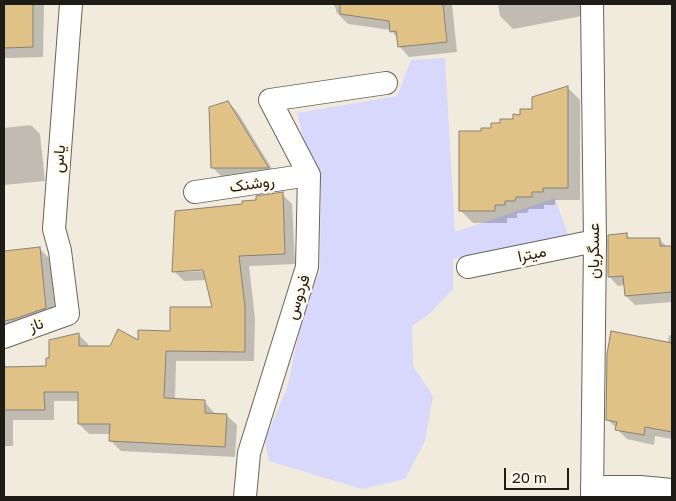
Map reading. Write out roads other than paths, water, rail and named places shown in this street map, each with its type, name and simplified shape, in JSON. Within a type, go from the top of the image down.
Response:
[{"type":"street","name":"یاس","points":[[68,314],[60,251],[54,229],[71,4]]},
{"type":"street","name":"عسگریان","points":[[592,4],[595,241],[592,492]]},
{"type":"street","name":"فردوس","points":[[245,497],[249,453],[307,267],[309,175],[270,100],[386,83]]},
{"type":"street","name":"روشنک","points":[[195,192],[309,175]]},
{"type":"street","name":"میترا","points":[[468,267],[595,241]]},
{"type":"street","name":"ناز","points":[[4,337],[68,314]]},
{"type":"street","points":[[592,492],[640,487],[672,490]]}]
